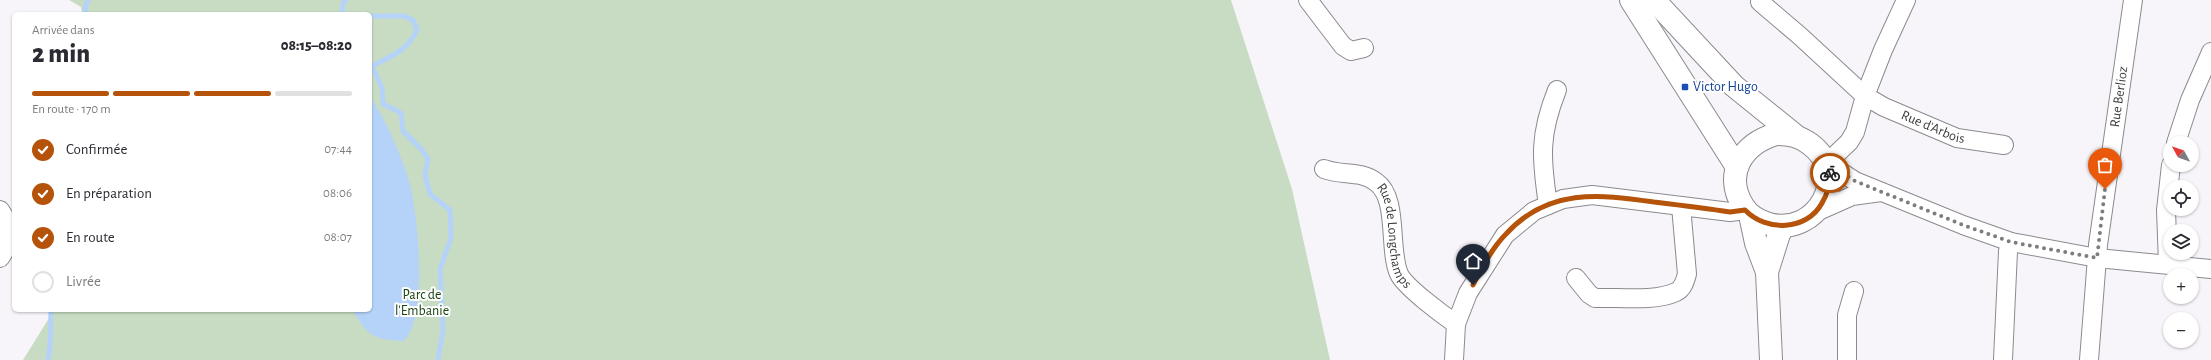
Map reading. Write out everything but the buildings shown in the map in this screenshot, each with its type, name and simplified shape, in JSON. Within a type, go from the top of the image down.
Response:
[{"type":"street","points":[[1308,0],[1343,46],[1351,51],[1364,48]]},
{"type":"street","points":[[1631,0],[1737,167]]},
{"type":"street","points":[[1654,0],[1734,86],[1796,136],[1814,147],[1827,163],[1848,178],[1963,225],[2011,242],[2090,257],[2211,269]]},
{"type":"street","points":[[1827,163],[1849,142],[1855,132],[1865,96],[1883,50],[1906,0]]},
{"type":"street","name":"Rue Berlioz","points":[[2089,360],[2090,257],[2133,0]]},
{"type":"street","name":"Rue d'Arbois","points":[[1760,2],[1800,36],[1865,96],[1884,108],[1957,138],[2004,145]]},
{"type":"street","points":[[2178,136],[2190,100],[2211,52]]},
{"type":"street","points":[[1548,205],[1542,161],[1546,117],[1557,90]]},
{"type":"street","points":[[1771,360],[1767,272],[1756,243],[1748,213],[1735,189],[1737,167],[1746,150],[1763,138],[1776,134],[1796,136]]},
{"type":"street","points":[[1816,212],[1822,204],[1829,185],[1830,174],[1827,163]]},
{"type":"street","name":"Rue de Longchamps","points":[[1324,169],[1332,172],[1359,173],[1378,183],[1386,194],[1395,263],[1400,276],[1442,314],[1456,324]]},
{"type":"street","points":[[2168,264],[2166,210],[2170,172]]},
{"type":"street","points":[[1454,360],[1456,324],[1474,282],[1505,235],[1534,211],[1563,199],[1592,195],[1748,213],[1764,223],[1784,226],[1798,223],[1816,212],[1852,196],[1882,192]]},
{"type":"street","points":[[1576,278],[1589,294],[1595,298],[1656,297],[1676,292],[1685,282],[1687,274],[1681,206]]},
{"type":"street","points":[[0,210],[10,227],[8,245],[0,258]]},
{"type":"street","points":[[1767,272],[1779,234],[1784,226]]},
{"type":"street","points":[[2003,360],[2008,251],[2011,242]]},
{"type":"street","points":[[1847,360],[1847,315],[1854,291]]},
{"type":"green space","name":"Parc de l'Embanie","points":[[69,0],[1231,0],[1292,189],[1330,360],[23,360],[53,312],[372,312],[372,12],[82,12],[81,7]]},
{"type":"water","points":[[372,100],[388,128],[399,153],[411,188],[418,245],[419,291],[416,312],[411,329],[404,341],[384,339],[372,335],[363,326],[353,312],[372,312]]},
{"type":"waterway","points":[[86,12],[88,0]]},
{"type":"waterway","points":[[342,12],[343,3],[346,0]]},
{"type":"waterway","points":[[372,16],[404,16],[413,20],[417,30],[403,48],[393,56],[372,66]]},
{"type":"waterway","points":[[372,66],[382,88],[383,104],[401,113],[403,131],[421,149],[428,159],[425,175],[430,194],[450,210],[451,238],[440,269],[443,330],[438,360]]},
{"type":"waterway","points":[[48,360],[51,312]]},
{"type":"way so far","points":[[1830,173],[1827,163],[1842,175],[1855,181],[1963,225],[2011,242],[2097,258],[2105,189]]},
{"type":"place","name":"Victor Hugo","points":[[1685,87]]},
{"type":"route","points":[[1473,285],[1488,258],[1505,235],[1514,226],[1534,211],[1563,199],[1577,196],[1606,195],[1730,212],[1745,210],[1750,215],[1764,223],[1784,226],[1798,223],[1816,212],[1826,195],[1830,173]]}]
